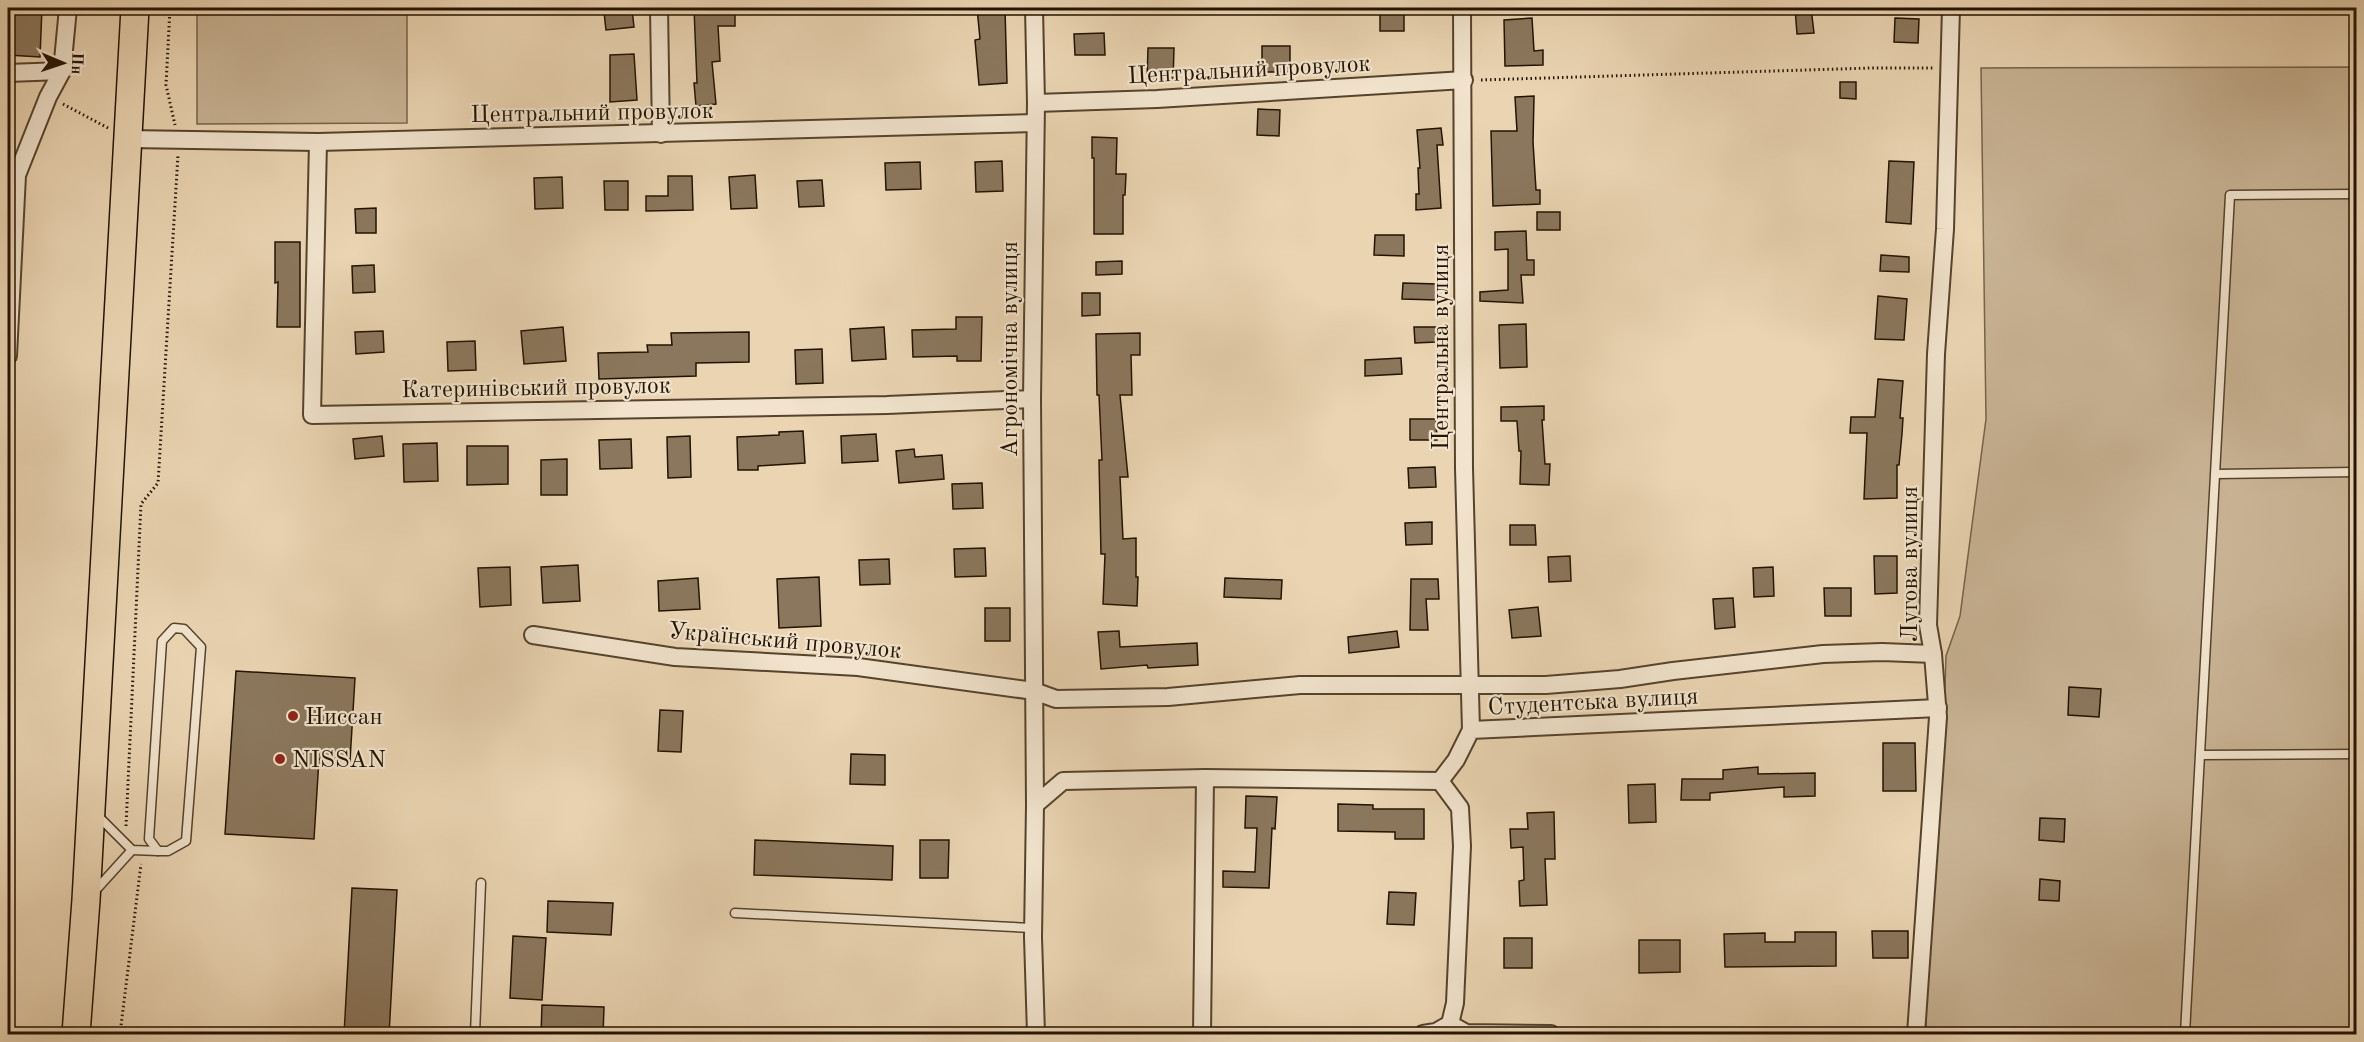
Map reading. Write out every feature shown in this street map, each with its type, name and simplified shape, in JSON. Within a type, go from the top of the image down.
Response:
[{"type":"main road","points":[[76,1035],[90,808],[140,139],[135,8]]},
{"type":"street","points":[[8,356],[17,175],[48,97],[62,71],[68,8]]},
{"type":"street","points":[[659,8],[662,134]]},
{"type":"street","name":"Агрономічна вулиця","points":[[1034,8],[1036,103],[1032,399],[1035,805],[1033,928],[1036,1035]]},
{"type":"street","name":"Центральна вулиця","points":[[1462,8],[1464,468],[1471,730]]},
{"type":"street","name":"Лугова вулиця","points":[[1469,686],[1546,685],[1620,680],[1673,671],[1823,654],[1882,652],[1933,654],[1929,625],[1934,409],[1945,229],[1951,8]]},
{"type":"street","points":[[8,73],[62,71]]},
{"type":"street","name":"Центральний провулок","points":[[1036,103],[1157,99],[1464,80]]},
{"type":"street","name":"Центральний провулок","points":[[140,139],[318,142],[1035,123]]},
{"type":"street","name":"Катеринівський провулок","points":[[318,142],[312,415],[887,405],[1032,399]]},
{"type":"street","name":"Український провулок","points":[[533,635],[675,657],[858,667],[1034,691],[1056,699],[1168,697],[1300,685],[1377,683],[1469,686]]},
{"type":"street","points":[[1916,1035],[1938,708],[1933,654]]},
{"type":"street","name":"Студентська вулиця","points":[[1440,781],[1456,760],[1471,730],[1938,708]]},
{"type":"street","points":[[1202,1035],[1205,777]]},
{"type":"street","points":[[1035,805],[1063,781],[1205,777],[1440,781],[1460,808],[1462,846],[1455,1002],[1450,1024],[1436,1032],[1423,1035]]},
{"type":"street","points":[[1450,1024],[1466,1033],[1551,1035]]},
{"type":"lane","points":[[2185,1035],[2230,195],[2356,194]]},
{"type":"lane","points":[[2216,474],[2356,472]]},
{"type":"lane","points":[[90,808],[135,850],[168,851],[186,841],[201,647],[184,629],[174,628],[162,641],[149,839],[158,850]]},
{"type":"lane","points":[[2201,755],[2356,754]]},
{"type":"lane","points":[[86,900],[135,850]]},
{"type":"lane","points":[[475,1035],[481,883]]},
{"type":"lane","points":[[735,913],[1033,928]]},
{"type":"path","points":[[170,8],[166,85],[177,131]]},
{"type":"path","points":[[1464,80],[1871,68],[1951,68]]},
{"type":"path","points":[[48,97],[140,139]]},
{"type":"path","points":[[120,1035],[143,854],[135,850],[126,839],[141,504],[158,483],[178,154]]},
{"type":"shaded area","points":[[197,8],[407,8],[407,123],[197,124]]},
{"type":"shaded area","points":[[2356,67],[2356,1034],[1926,1034],[1927,882],[1942,780],[1946,656],[1960,616],[1986,419],[1981,68]]},
{"type":"building","points":[[8,8],[42,8],[40,57],[8,55]]},
{"type":"building","points":[[694,8],[735,8],[735,26],[718,26],[720,61],[712,62],[716,104],[696,106]]},
{"type":"building","points":[[977,8],[1005,8],[1007,83],[979,85],[975,40],[980,39]]},
{"type":"building","points":[[1380,8],[1404,8],[1404,31],[1380,31]]},
{"type":"building","points":[[1795,8],[1811,8],[1814,33],[1797,34]]},
{"type":"building","points":[[632,9],[634,27],[606,30],[604,12]]},
{"type":"building","points":[[1532,18],[1534,51],[1543,50],[1543,65],[1505,66],[1504,20]]},
{"type":"building","points":[[1895,18],[1919,19],[1918,43],[1894,42]]},
{"type":"building","points":[[1104,33],[1105,55],[1075,55],[1074,34]]},
{"type":"building","points":[[1262,46],[1290,46],[1290,72],[1262,72]]},
{"type":"building","points":[[1148,48],[1174,48],[1173,81],[1147,81]]},
{"type":"building","points":[[634,54],[637,100],[610,102],[610,55]]},
{"type":"building","points":[[1840,82],[1856,82],[1856,99],[1840,98]]},
{"type":"building","points":[[1534,96],[1533,142],[1536,190],[1540,190],[1540,204],[1493,206],[1491,131],[1517,131],[1515,97]]},
{"type":"building","points":[[1258,109],[1280,110],[1279,136],[1257,135]]},
{"type":"building","points":[[1441,128],[1443,145],[1437,145],[1441,208],[1416,210],[1416,194],[1419,194],[1418,168],[1420,168],[1417,130]]},
{"type":"building","points":[[1092,137],[1117,138],[1116,174],[1126,174],[1125,195],[1123,195],[1123,234],[1094,234]]},
{"type":"building","points":[[1002,161],[1003,191],[976,192],[975,162]]},
{"type":"building","points":[[1889,161],[1914,162],[1911,224],[1886,222]]},
{"type":"building","points":[[920,162],[921,189],[886,190],[885,163]]},
{"type":"building","points":[[755,175],[757,208],[731,209],[729,177]]},
{"type":"building","points":[[668,176],[692,176],[693,210],[646,211],[646,196],[668,196]]},
{"type":"building","points":[[562,177],[563,208],[535,209],[534,178]]},
{"type":"building","points":[[822,180],[824,206],[799,207],[797,181]]},
{"type":"building","points":[[604,181],[628,181],[628,210],[605,210]]},
{"type":"building","points":[[376,208],[376,233],[356,233],[355,209]]},
{"type":"building","points":[[1537,212],[1560,212],[1560,230],[1537,230]]},
{"type":"building","points":[[1526,231],[1527,260],[1534,260],[1534,275],[1521,275],[1523,303],[1480,301],[1480,292],[1508,290],[1508,249],[1495,250],[1495,232]]},
{"type":"building","points":[[1375,235],[1404,235],[1404,256],[1374,255]]},
{"type":"building","points":[[275,242],[300,242],[300,327],[277,327],[278,282],[275,283]]},
{"type":"building","points":[[1881,255],[1909,257],[1909,272],[1880,271]]},
{"type":"building","points":[[1122,261],[1122,274],[1096,275],[1096,262]]},
{"type":"building","points":[[374,265],[375,292],[353,293],[352,266]]},
{"type":"building","points":[[1403,283],[1438,284],[1437,300],[1402,299]]},
{"type":"building","points":[[1082,293],[1100,293],[1100,315],[1082,316]]},
{"type":"building","points":[[1878,296],[1907,299],[1904,340],[1875,339]]},
{"type":"building","points":[[956,317],[982,317],[981,361],[957,361],[957,356],[913,357],[912,330],[956,329]]},
{"type":"building","points":[[1526,324],[1527,367],[1500,368],[1499,325]]},
{"type":"building","points":[[563,327],[566,361],[524,364],[521,331]]},
{"type":"building","points":[[884,327],[886,359],[852,361],[850,329]]},
{"type":"building","points":[[1414,327],[1436,327],[1436,342],[1415,343]]},
{"type":"building","points":[[383,331],[384,352],[356,354],[355,332]]},
{"type":"building","points":[[749,332],[749,362],[696,363],[696,376],[599,379],[598,353],[648,352],[647,345],[672,345],[671,333]]},
{"type":"building","points":[[1140,333],[1140,355],[1131,355],[1132,395],[1120,395],[1128,477],[1120,477],[1123,539],[1136,538],[1137,606],[1103,604],[1105,554],[1101,554],[1099,460],[1102,460],[1099,395],[1097,395],[1096,334]]},
{"type":"building","points":[[475,341],[476,370],[448,371],[447,342]]},
{"type":"building","points":[[822,349],[823,383],[796,384],[795,350]]},
{"type":"building","points":[[1401,358],[1402,374],[1365,376],[1365,360]]},
{"type":"building","points":[[1878,379],[1903,381],[1900,418],[1903,418],[1899,465],[1897,465],[1897,498],[1864,499],[1867,433],[1850,433],[1851,417],[1875,417]]},
{"type":"building","points":[[1544,406],[1544,420],[1542,420],[1545,464],[1550,464],[1549,485],[1520,484],[1521,451],[1519,451],[1517,421],[1501,421],[1501,407]]},
{"type":"building","points":[[1410,419],[1436,419],[1437,440],[1410,440]]},
{"type":"building","points":[[803,431],[805,463],[758,466],[758,470],[738,470],[737,437],[779,435],[779,432]]},
{"type":"building","points":[[876,434],[878,461],[842,463],[841,436]]},
{"type":"building","points":[[382,436],[384,456],[355,459],[353,439]]},
{"type":"building","points":[[690,436],[691,477],[668,478],[667,437]]},
{"type":"building","points":[[631,439],[632,468],[600,469],[599,440]]},
{"type":"building","points":[[437,443],[438,481],[404,482],[403,444]]},
{"type":"building","points":[[467,446],[508,446],[508,484],[467,485]]},
{"type":"building","points":[[914,449],[915,457],[942,455],[944,479],[899,483],[896,451]]},
{"type":"building","points":[[567,459],[567,495],[541,495],[541,460]]},
{"type":"building","points":[[1435,467],[1436,487],[1409,488],[1408,468]]},
{"type":"building","points":[[982,483],[983,508],[953,509],[952,484]]},
{"type":"building","points":[[1432,522],[1432,544],[1406,545],[1405,523]]},
{"type":"building","points":[[1510,525],[1535,525],[1536,545],[1510,545]]},
{"type":"building","points":[[985,548],[986,576],[955,577],[954,549]]},
{"type":"building","points":[[1570,556],[1571,581],[1549,582],[1548,557]]},
{"type":"building","points":[[1874,556],[1897,556],[1897,593],[1875,594]]},
{"type":"building","points":[[889,559],[890,584],[860,585],[859,560]]},
{"type":"building","points":[[578,565],[580,601],[543,603],[541,567]]},
{"type":"building","points":[[510,567],[511,605],[480,607],[478,568]]},
{"type":"building","points":[[1773,567],[1774,596],[1754,597],[1753,568]]},
{"type":"building","points":[[819,577],[821,626],[779,628],[777,579]]},
{"type":"building","points":[[698,578],[700,609],[659,611],[658,581]]},
{"type":"building","points":[[1225,578],[1282,580],[1281,599],[1224,597]]},
{"type":"building","points":[[1411,579],[1438,579],[1439,599],[1426,599],[1428,630],[1410,630]]},
{"type":"building","points":[[1824,588],[1851,588],[1851,616],[1825,616]]},
{"type":"building","points":[[1733,598],[1735,627],[1715,629],[1713,599]]},
{"type":"building","points":[[1538,607],[1541,636],[1512,638],[1509,610]]},
{"type":"building","points":[[985,608],[1010,608],[1010,641],[985,641]]},
{"type":"building","points":[[1119,631],[1120,647],[1197,643],[1198,665],[1148,668],[1147,665],[1101,669],[1098,632]]},
{"type":"building","points":[[1397,631],[1399,647],[1349,653],[1348,637]]},
{"type":"building","points":[[236,671],[355,678],[350,761],[319,759],[314,839],[225,834]]},
{"type":"building","points":[[2069,687],[2101,689],[2099,717],[2068,715]]},
{"type":"building","points":[[660,710],[683,711],[681,752],[658,751]]},
{"type":"building","points":[[1883,743],[1915,743],[1916,791],[1883,791]]},
{"type":"building","points":[[851,754],[885,755],[885,785],[850,784]]},
{"type":"building","points":[[1758,767],[1758,774],[1815,773],[1815,796],[1784,797],[1784,787],[1710,793],[1710,800],[1681,800],[1682,779],[1723,779],[1723,770]]},
{"type":"building","points":[[1655,784],[1656,822],[1629,823],[1628,785]]},
{"type":"building","points":[[1246,796],[1277,797],[1275,829],[1272,828],[1269,888],[1223,887],[1223,871],[1255,872],[1257,828],[1245,828]]},
{"type":"building","points":[[1338,804],[1373,805],[1373,809],[1424,809],[1424,839],[1395,839],[1395,832],[1338,831]]},
{"type":"building","points":[[1554,812],[1555,859],[1545,859],[1547,905],[1520,906],[1519,881],[1524,880],[1523,847],[1511,848],[1510,829],[1528,829],[1527,813]]},
{"type":"building","points":[[2040,818],[2065,819],[2064,842],[2039,840]]},
{"type":"building","points":[[755,840],[893,846],[892,880],[754,875]]},
{"type":"building","points":[[920,840],[949,840],[948,878],[920,878]]},
{"type":"building","points":[[2040,879],[2060,881],[2059,901],[2039,900]]},
{"type":"building","points":[[352,888],[397,890],[389,1035],[344,1035]]},
{"type":"building","points":[[1389,892],[1416,893],[1414,925],[1387,924]]},
{"type":"building","points":[[548,901],[613,903],[611,935],[547,932]]},
{"type":"building","points":[[1872,931],[1908,931],[1908,958],[1873,958]]},
{"type":"building","points":[[1795,932],[1836,932],[1836,966],[1725,967],[1724,934],[1765,933],[1765,942],[1795,942]]},
{"type":"building","points":[[513,936],[546,938],[542,1000],[510,998]]},
{"type":"building","points":[[1504,938],[1532,938],[1532,968],[1504,968]]},
{"type":"building","points":[[1639,940],[1680,940],[1680,972],[1639,973]]},
{"type":"building","points":[[542,1005],[604,1007],[603,1035],[541,1035]]},
{"type":"place","name":"Ниссан","points":[[293,716]]},
{"type":"place","name":"NISSAN","points":[[280,759]]}]
